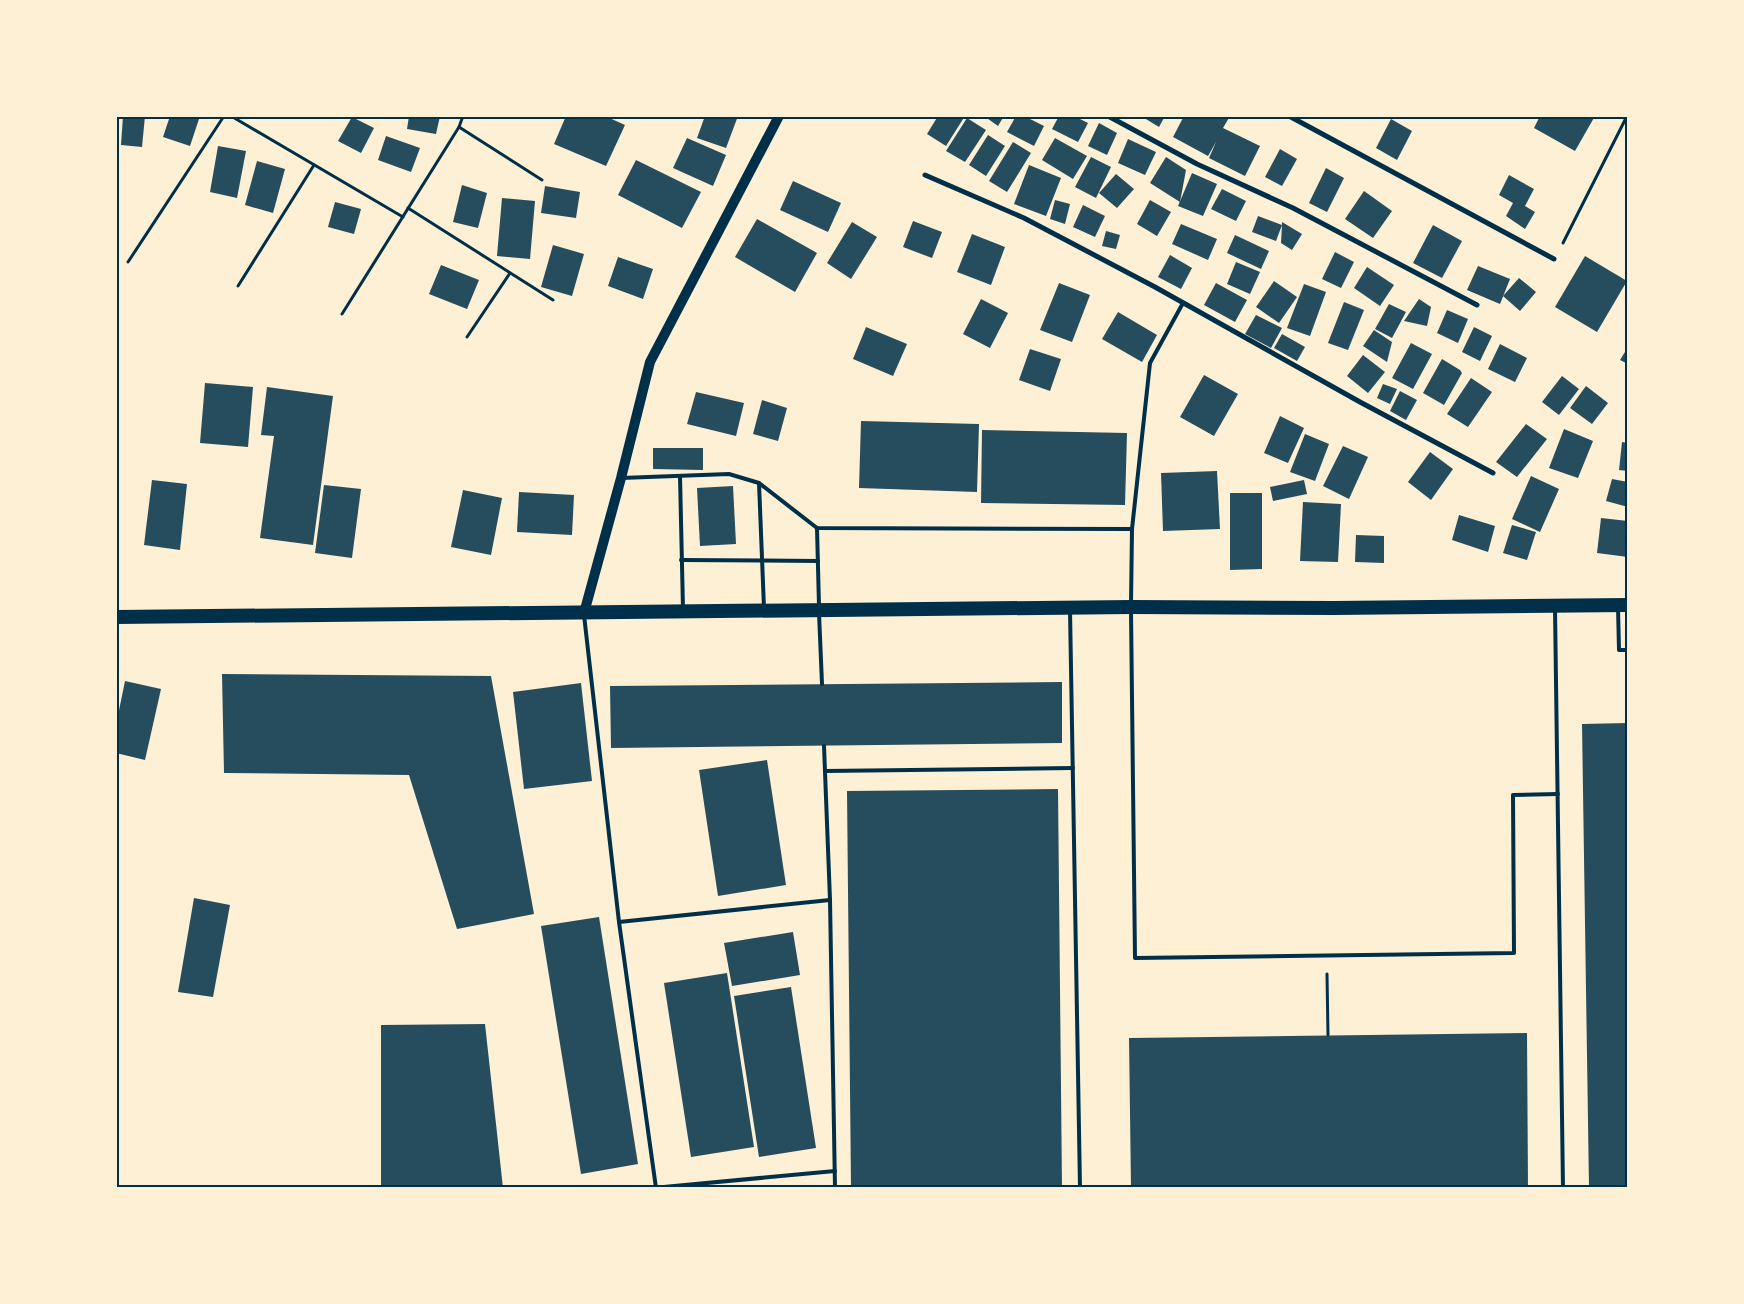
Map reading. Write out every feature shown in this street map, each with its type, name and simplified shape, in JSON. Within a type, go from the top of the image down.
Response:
[{"type":"highway","points":[[116,617],[1131,607],[1334,608],[1623,605]]},
{"type":"main road","points":[[584,612],[622,478],[650,362],[779,116]]},
{"type":"street","points":[[1108,116],[1197,164],[1302,212],[1476,305]]},
{"type":"street","points":[[1289,116],[1554,259]]},
{"type":"street","points":[[925,175],[1024,218],[1493,473]]},
{"type":"lane","points":[[1183,303],[1150,363],[1132,530],[1131,607],[1135,958],[1514,953],[1513,795],[1558,794]]},
{"type":"lane","points":[[622,478],[729,474],[759,482],[817,528],[1132,530]]},
{"type":"lane","points":[[680,476],[683,612]]},
{"type":"lane","points":[[759,482],[764,611]]},
{"type":"lane","points":[[817,528],[822,684]]},
{"type":"lane","points":[[681,560],[818,561]]},
{"type":"lane","points":[[1623,605],[1619,650],[1628,650]]},
{"type":"lane","points":[[1555,606],[1563,1188]]},
{"type":"lane","points":[[1070,608],[1080,1188]]},
{"type":"lane","points":[[584,612],[619,922],[655,1188],[835,1171]]},
{"type":"lane","points":[[824,746],[830,900],[835,1188]]},
{"type":"lane","points":[[825,771],[1073,768]]},
{"type":"lane","points":[[619,922],[830,900]]},
{"type":"path","points":[[128,262],[224,116]]},
{"type":"path","points":[[231,116],[403,217]]},
{"type":"path","points":[[342,314],[459,127],[462,116]]},
{"type":"path","points":[[1554,259],[1627,116]]},
{"type":"path","points":[[459,127],[542,180]]},
{"type":"path","points":[[238,286],[314,165]]},
{"type":"path","points":[[408,208],[553,300]]},
{"type":"path","points":[[467,337],[510,273]]},
{"type":"path","points":[[1327,956],[1328,1035]]},
{"type":"building","points":[[123,116],[145,116],[142,147],[121,145]]},
{"type":"building","points":[[170,116],[200,116],[190,146],[163,137]]},
{"type":"building","points":[[409,116],[440,116],[436,134],[407,129]]},
{"type":"building","points":[[566,116],[605,116],[625,125],[606,166],[554,144]]},
{"type":"building","points":[[705,116],[738,116],[726,148],[697,138]]},
{"type":"building","points":[[938,116],[965,116],[946,146],[927,134]]},
{"type":"building","points":[[984,116],[1004,116],[998,126]]},
{"type":"building","points":[[1016,116],[1024,116],[1044,126],[1034,146],[1007,132]]},
{"type":"building","points":[[1059,116],[1074,116],[1088,123],[1078,142],[1052,129]]},
{"type":"building","points":[[1141,116],[1165,116],[1159,127]]},
{"type":"building","points":[[1184,116],[1230,116],[1223,128],[1260,146],[1245,176],[1209,158],[1216,142],[1208,156],[1173,137]]},
{"type":"building","points":[[1540,116],[1595,116],[1575,151],[1534,128]]},
{"type":"building","points":[[352,117],[374,128],[361,153],[338,141]]},
{"type":"building","points":[[967,118],[986,130],[965,162],[946,151]]},
{"type":"building","points":[[1391,119],[1412,131],[1397,160],[1376,148]]},
{"type":"building","points":[[1099,123],[1117,133],[1107,155],[1088,146]]},
{"type":"building","points":[[988,135],[1005,146],[986,176],[969,165]]},
{"type":"building","points":[[386,136],[420,148],[411,172],[378,160]]},
{"type":"building","points":[[687,138],[726,155],[713,186],[673,168]]},
{"type":"building","points":[[1055,138],[1087,156],[1073,179],[1042,160]]},
{"type":"building","points":[[1128,139],[1156,152],[1145,175],[1118,163]]},
{"type":"building","points":[[1013,142],[1031,153],[1007,192],[989,181]]},
{"type":"building","points":[[218,146],[246,151],[237,198],[210,192]]},
{"type":"building","points":[[1280,149],[1297,159],[1282,186],[1265,177]]},
{"type":"building","points":[[1091,157],[1111,167],[1096,198],[1075,187]]},
{"type":"building","points":[[1166,157],[1186,170],[1180,202],[1150,183]]},
{"type":"building","points":[[636,160],[701,192],[682,228],[618,195]]},
{"type":"building","points":[[257,161],[285,169],[273,213],[245,205]]},
{"type":"building","points":[[1029,165],[1061,178],[1046,216],[1014,204]]},
{"type":"building","points":[[1326,168],[1344,178],[1327,212],[1309,203]]},
{"type":"building","points":[[1192,173],[1217,184],[1203,216],[1178,206]]},
{"type":"building","points":[[1116,174],[1134,189],[1117,208],[1099,193]]},
{"type":"building","points":[[1509,175],[1534,189],[1525,206],[1535,212],[1525,229],[1506,216],[1513,203],[1499,195]]},
{"type":"building","points":[[793,181],[841,203],[828,232],[780,210]]},
{"type":"building","points":[[462,185],[487,193],[478,228],[453,222]]},
{"type":"building","points":[[545,186],[580,192],[576,218],[541,213]]},
{"type":"building","points":[[1222,189],[1246,201],[1236,221],[1211,209]]},
{"type":"building","points":[[1364,191],[1392,211],[1373,238],[1345,219]]},
{"type":"building","points":[[502,198],[535,201],[530,259],[497,256]]},
{"type":"building","points":[[1055,200],[1070,204],[1065,224],[1050,219]]},
{"type":"building","points":[[1150,200],[1171,212],[1157,236],[1137,224]]},
{"type":"building","points":[[335,202],[361,209],[354,234],[328,227]]},
{"type":"building","points":[[1083,205],[1105,216],[1095,237],[1073,227]]},
{"type":"building","points":[[1258,216],[1282,225],[1276,241],[1252,232]]},
{"type":"building","points":[[757,219],[817,253],[795,292],[735,257]]},
{"type":"building","points":[[913,221],[942,232],[932,258],[903,247]]},
{"type":"building","points":[[852,222],[877,237],[851,279],[827,263]]},
{"type":"building","points":[[1282,222],[1302,234],[1292,250],[1281,243]]},
{"type":"building","points":[[1181,224],[1217,239],[1208,260],[1172,244]]},
{"type":"building","points":[[1433,225],[1462,241],[1442,278],[1413,263]]},
{"type":"building","points":[[1106,231],[1120,235],[1116,249],[1102,246]]},
{"type":"building","points":[[972,234],[1005,247],[991,285],[957,272]]},
{"type":"building","points":[[1235,235],[1269,251],[1261,269],[1227,253]]},
{"type":"building","points":[[553,245],[584,254],[572,296],[541,287]]},
{"type":"building","points":[[1335,252],[1354,262],[1341,288],[1322,279]]},
{"type":"building","points":[[1170,255],[1192,268],[1181,289],[1158,277]]},
{"type":"building","points":[[1585,256],[1627,281],[1597,332],[1555,307]]},
{"type":"building","points":[[618,257],[653,269],[643,299],[608,286]]},
{"type":"building","points":[[1236,262],[1260,272],[1250,294],[1227,284]]},
{"type":"building","points":[[441,265],[479,280],[467,309],[429,294]]},
{"type":"building","points":[[1478,266],[1510,279],[1500,304],[1467,290]]},
{"type":"building","points":[[1367,267],[1394,285],[1380,306],[1354,288]]},
{"type":"building","points":[[1519,278],[1536,292],[1520,311],[1503,296]]},
{"type":"building","points":[[1274,281],[1297,297],[1279,323],[1256,307]]},
{"type":"building","points":[[1059,283],[1090,295],[1072,342],[1040,330]]},
{"type":"building","points":[[1216,283],[1247,300],[1235,322],[1204,305]]},
{"type":"building","points":[[1304,284],[1326,292],[1310,336],[1287,328]]},
{"type":"building","points":[[981,299],[1008,313],[990,348],[963,334]]},
{"type":"building","points":[[1419,299],[1431,307],[1427,326],[1404,321]]},
{"type":"building","points":[[1344,302],[1364,310],[1348,350],[1328,343]]},
{"type":"building","points":[[1389,304],[1406,312],[1392,338],[1375,329]]},
{"type":"building","points":[[1447,310],[1468,319],[1458,343],[1437,333]]},
{"type":"building","points":[[1118,312],[1157,335],[1142,362],[1102,339]]},
{"type":"building","points":[[1256,315],[1282,328],[1271,348],[1245,334]]},
{"type":"building","points":[[866,327],[907,344],[893,376],[853,359]]},
{"type":"building","points":[[1474,327],[1492,336],[1480,361],[1462,352]]},
{"type":"building","points":[[1374,330],[1392,342],[1387,362],[1363,346]]},
{"type":"building","points":[[1282,334],[1305,347],[1297,361],[1274,348]]},
{"type":"building","points":[[1411,343],[1432,354],[1413,389],[1392,378]]},
{"type":"building","points":[[1500,344],[1527,358],[1515,382],[1488,369]]},
{"type":"building","points":[[1628,347],[1628,364],[1620,360]]},
{"type":"building","points":[[1030,349],[1061,359],[1050,391],[1019,380]]},
{"type":"building","points":[[1363,355],[1385,372],[1368,393],[1347,376]]},
{"type":"building","points":[[1442,359],[1462,373],[1444,405],[1423,393]]},
{"type":"building","points":[[1204,375],[1238,394],[1214,436],[1180,417]]},
{"type":"building","points":[[1562,376],[1579,389],[1559,415],[1542,402]]},
{"type":"building","points":[[1471,378],[1492,392],[1468,427],[1447,414]]},
{"type":"building","points":[[205,383],[253,387],[248,447],[200,443]]},
{"type":"building","points":[[1383,384],[1397,389],[1390,404],[1377,398]]},
{"type":"building","points":[[1586,386],[1608,403],[1592,424],[1570,408]]},
{"type":"building","points":[[267,387],[333,396],[313,545],[260,538],[274,436],[261,435]]},
{"type":"building","points":[[1400,391],[1417,400],[1406,420],[1390,411]]},
{"type":"building","points":[[696,392],[744,403],[736,436],[687,424]]},
{"type":"building","points":[[762,400],[787,408],[778,441],[753,434]]},
{"type":"building","points":[[1280,416],[1304,428],[1288,463],[1264,453]]},
{"type":"building","points":[[861,421],[979,424],[977,492],[859,488]]},
{"type":"building","points":[[1526,424],[1547,439],[1517,477],[1496,462]]},
{"type":"building","points":[[1564,429],[1593,441],[1578,478],[1549,468]]},
{"type":"building","points":[[982,430],[1127,433],[1125,505],[981,503]]},
{"type":"building","points":[[1305,434],[1329,444],[1315,481],[1290,472]]},
{"type":"building","points":[[1622,442],[1628,443],[1628,471],[1619,470]]},
{"type":"building","points":[[1343,446],[1368,457],[1349,499],[1323,486]]},
{"type":"building","points":[[653,448],[703,448],[703,470],[653,469]]},
{"type":"building","points":[[1430,452],[1453,469],[1431,500],[1408,482]]},
{"type":"building","points":[[1217,471],[1220,529],[1163,531],[1161,473]]},
{"type":"building","points":[[1531,476],[1559,489],[1540,532],[1512,519]]},
{"type":"building","points":[[1612,479],[1628,482],[1628,507],[1606,501]]},
{"type":"building","points":[[152,480],[187,484],[180,550],[144,545]]},
{"type":"building","points":[[1304,480],[1307,494],[1273,501],[1270,487]]},
{"type":"building","points":[[324,485],[361,489],[352,558],[315,553]]},
{"type":"building","points":[[733,486],[736,544],[700,546],[697,488]]},
{"type":"building","points":[[463,490],[502,498],[491,555],[451,547]]},
{"type":"building","points":[[519,492],[574,495],[572,535],[517,532]]},
{"type":"building","points":[[1230,493],[1262,493],[1262,569],[1230,570]]},
{"type":"building","points":[[1303,502],[1341,504],[1338,562],[1300,561]]},
{"type":"building","points":[[1459,515],[1495,526],[1488,552],[1452,540]]},
{"type":"building","points":[[1601,518],[1628,521],[1628,557],[1597,553]]},
{"type":"building","points":[[1512,525],[1536,532],[1527,560],[1503,553]]},
{"type":"building","points":[[1356,535],[1384,536],[1384,563],[1355,562]]},
{"type":"building","points":[[222,674],[491,676],[534,914],[457,929],[409,775],[224,773]]},
{"type":"building","points":[[125,681],[161,689],[145,760],[116,753],[116,725]]},
{"type":"building","points":[[1062,682],[1062,743],[611,748],[610,686]]},
{"type":"building","points":[[581,683],[592,781],[524,789],[513,692]]},
{"type":"building","points":[[1628,723],[1628,1188],[1589,1188],[1582,724]]},
{"type":"building","points":[[767,760],[786,885],[718,896],[699,770]]},
{"type":"building","points":[[1058,789],[1062,1188],[851,1188],[847,791]]},
{"type":"building","points":[[194,898],[230,905],[213,997],[178,992]]},
{"type":"building","points":[[599,917],[638,1164],[581,1174],[541,926]]},
{"type":"building","points":[[793,932],[800,975],[732,986],[724,943]]},
{"type":"building","points":[[727,973],[754,1147],[691,1157],[664,983]]},
{"type":"building","points":[[791,987],[816,1148],[759,1157],[734,996]]},
{"type":"building","points":[[485,1024],[503,1188],[381,1188],[381,1025]]},
{"type":"building","points":[[1527,1033],[1528,1188],[1131,1188],[1129,1038]]}]
